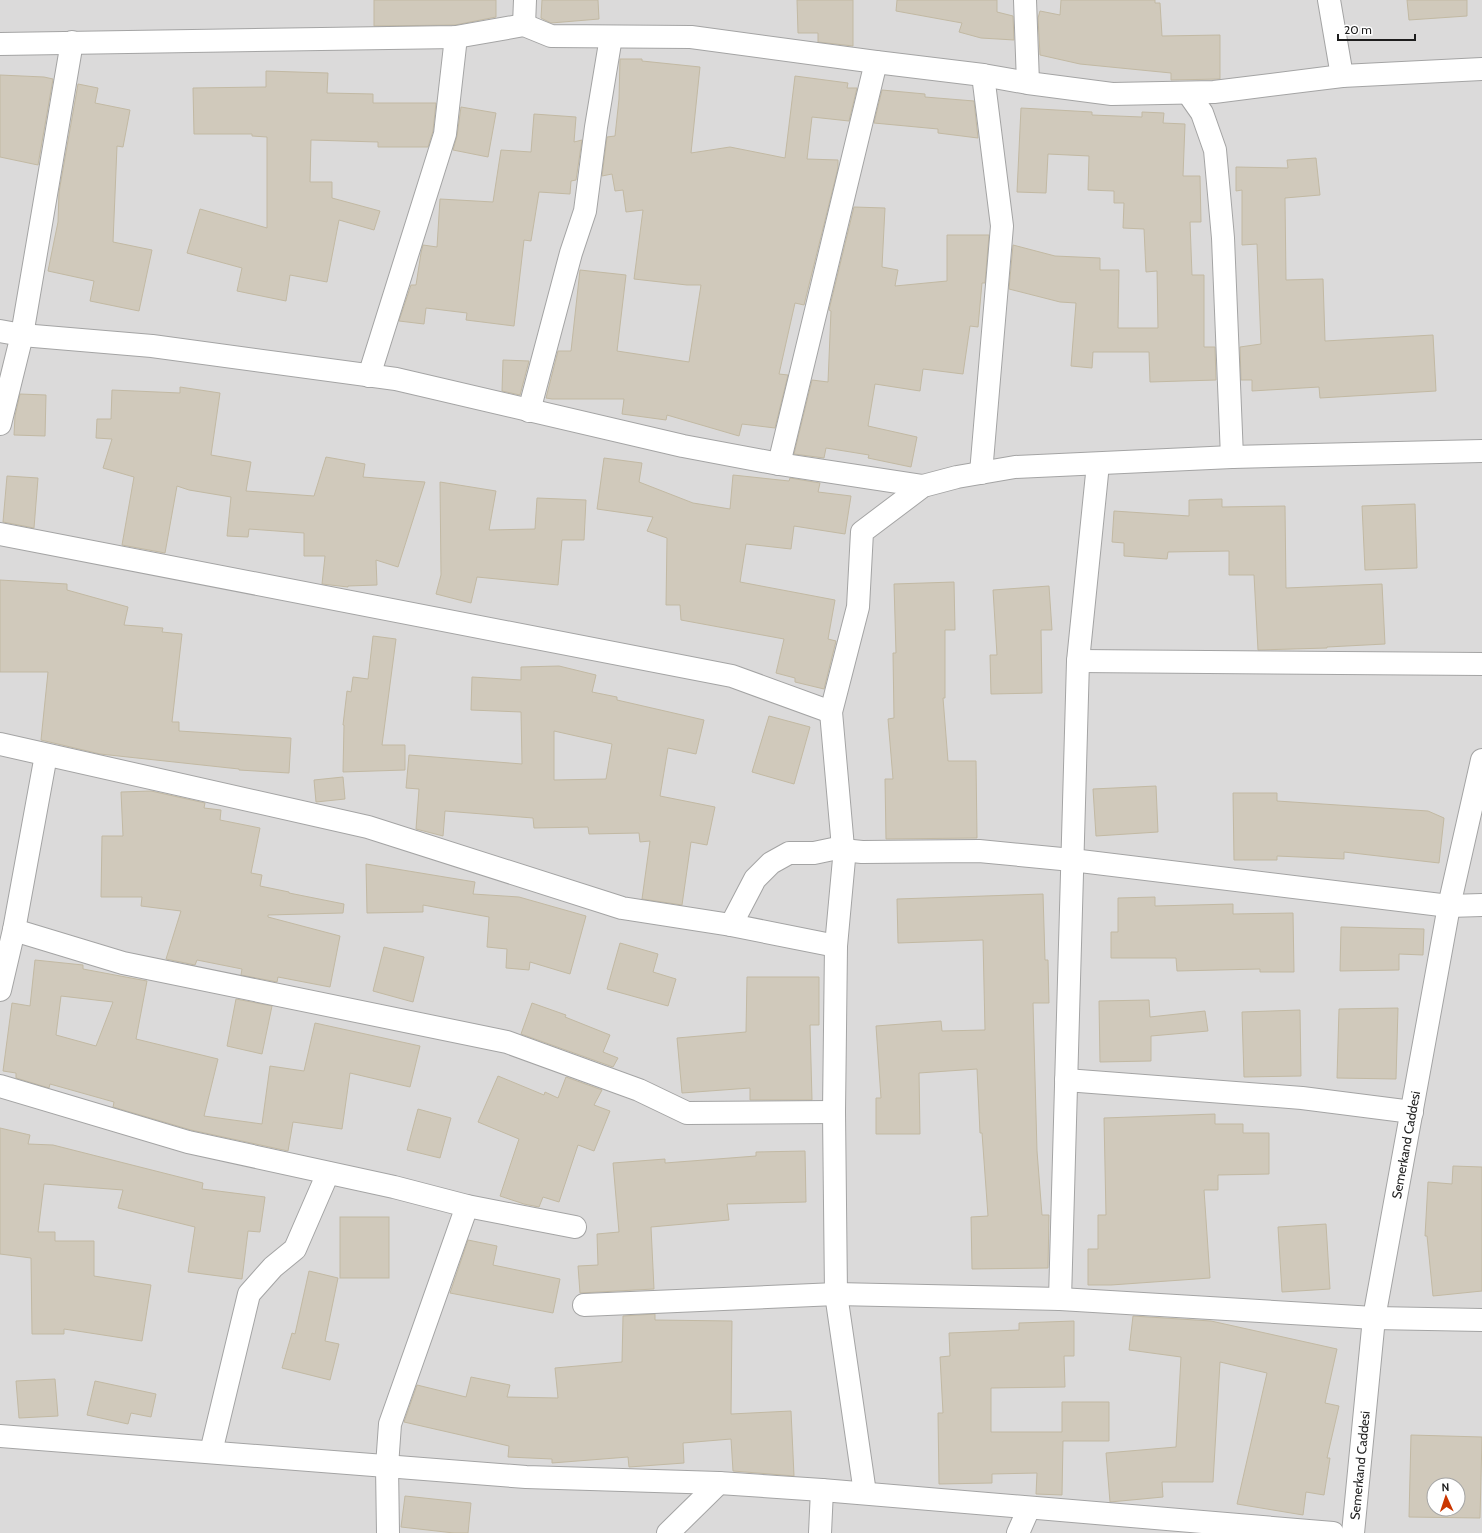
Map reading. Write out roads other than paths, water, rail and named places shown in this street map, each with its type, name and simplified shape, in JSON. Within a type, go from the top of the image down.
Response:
[{"type":"street","points":[[524,25],[525,0]]},
{"type":"street","points":[[1025,0],[1028,83]]},
{"type":"street","points":[[1329,0],[1342,76]]},
{"type":"street","points":[[0,44],[456,37],[524,25],[551,36],[691,38],[983,75],[1028,83],[1112,94],[1214,92],[1342,76],[1482,69]]},
{"type":"street","points":[[369,376],[445,134],[456,37]]},
{"type":"street","points":[[529,411],[571,253],[586,211],[596,127],[611,37]]},
{"type":"street","points":[[0,424],[22,335],[72,42]]},
{"type":"street","points":[[780,464],[876,62]]},
{"type":"street","points":[[981,473],[1002,226],[983,75]]},
{"type":"street","points":[[1188,93],[1202,113],[1215,150],[1223,238],[1232,457]]},
{"type":"street","points":[[0,331],[22,335],[152,346],[396,379],[683,446],[780,464],[923,486]]},
{"type":"street","points":[[865,1494],[836,1294],[834,1112],[836,946],[844,858],[842,850],[831,712],[858,607],[862,532],[923,486],[957,477],[1015,467],[1232,457],[1482,451]]},
{"type":"street","points":[[1060,1299],[1078,662],[1098,464]]},
{"type":"street","points":[[0,534],[732,676],[831,712]]},
{"type":"street","points":[[1078,662],[1482,664]]},
{"type":"street","points":[[0,744],[368,827],[622,908],[731,925],[836,946]]},
{"type":"street","points":[[0,990],[14,930],[46,755]]},
{"type":"street","name":"Semerkand Caddesi","points":[[1353,1533],[1374,1318],[1449,906],[1482,760]]},
{"type":"street","points":[[731,925],[755,879],[771,863],[789,853],[814,853],[833,849],[979,851],[1072,860],[1449,906],[1482,905]]},
{"type":"street","points":[[14,930],[123,963],[507,1042],[639,1090],[687,1113],[834,1112]]},
{"type":"street","points":[[1066,1080],[1302,1098],[1412,1112]]},
{"type":"street","points":[[0,1086],[188,1142],[394,1187],[467,1206],[575,1227]]},
{"type":"street","points":[[211,1452],[249,1294],[273,1267],[295,1249],[328,1173]]},
{"type":"street","points":[[388,1533],[387,1466],[390,1424],[467,1206]]},
{"type":"street","points":[[584,1305],[836,1294],[1060,1299],[1374,1318],[1482,1320]]},
{"type":"street","points":[[0,1436],[526,1477],[719,1483],[822,1490],[1334,1533]]},
{"type":"street","points":[[676,1530],[719,1483]]},
{"type":"street","points":[[820,1533],[822,1490]]},
{"type":"street","points":[[1018,1533],[1029,1508]]}]
